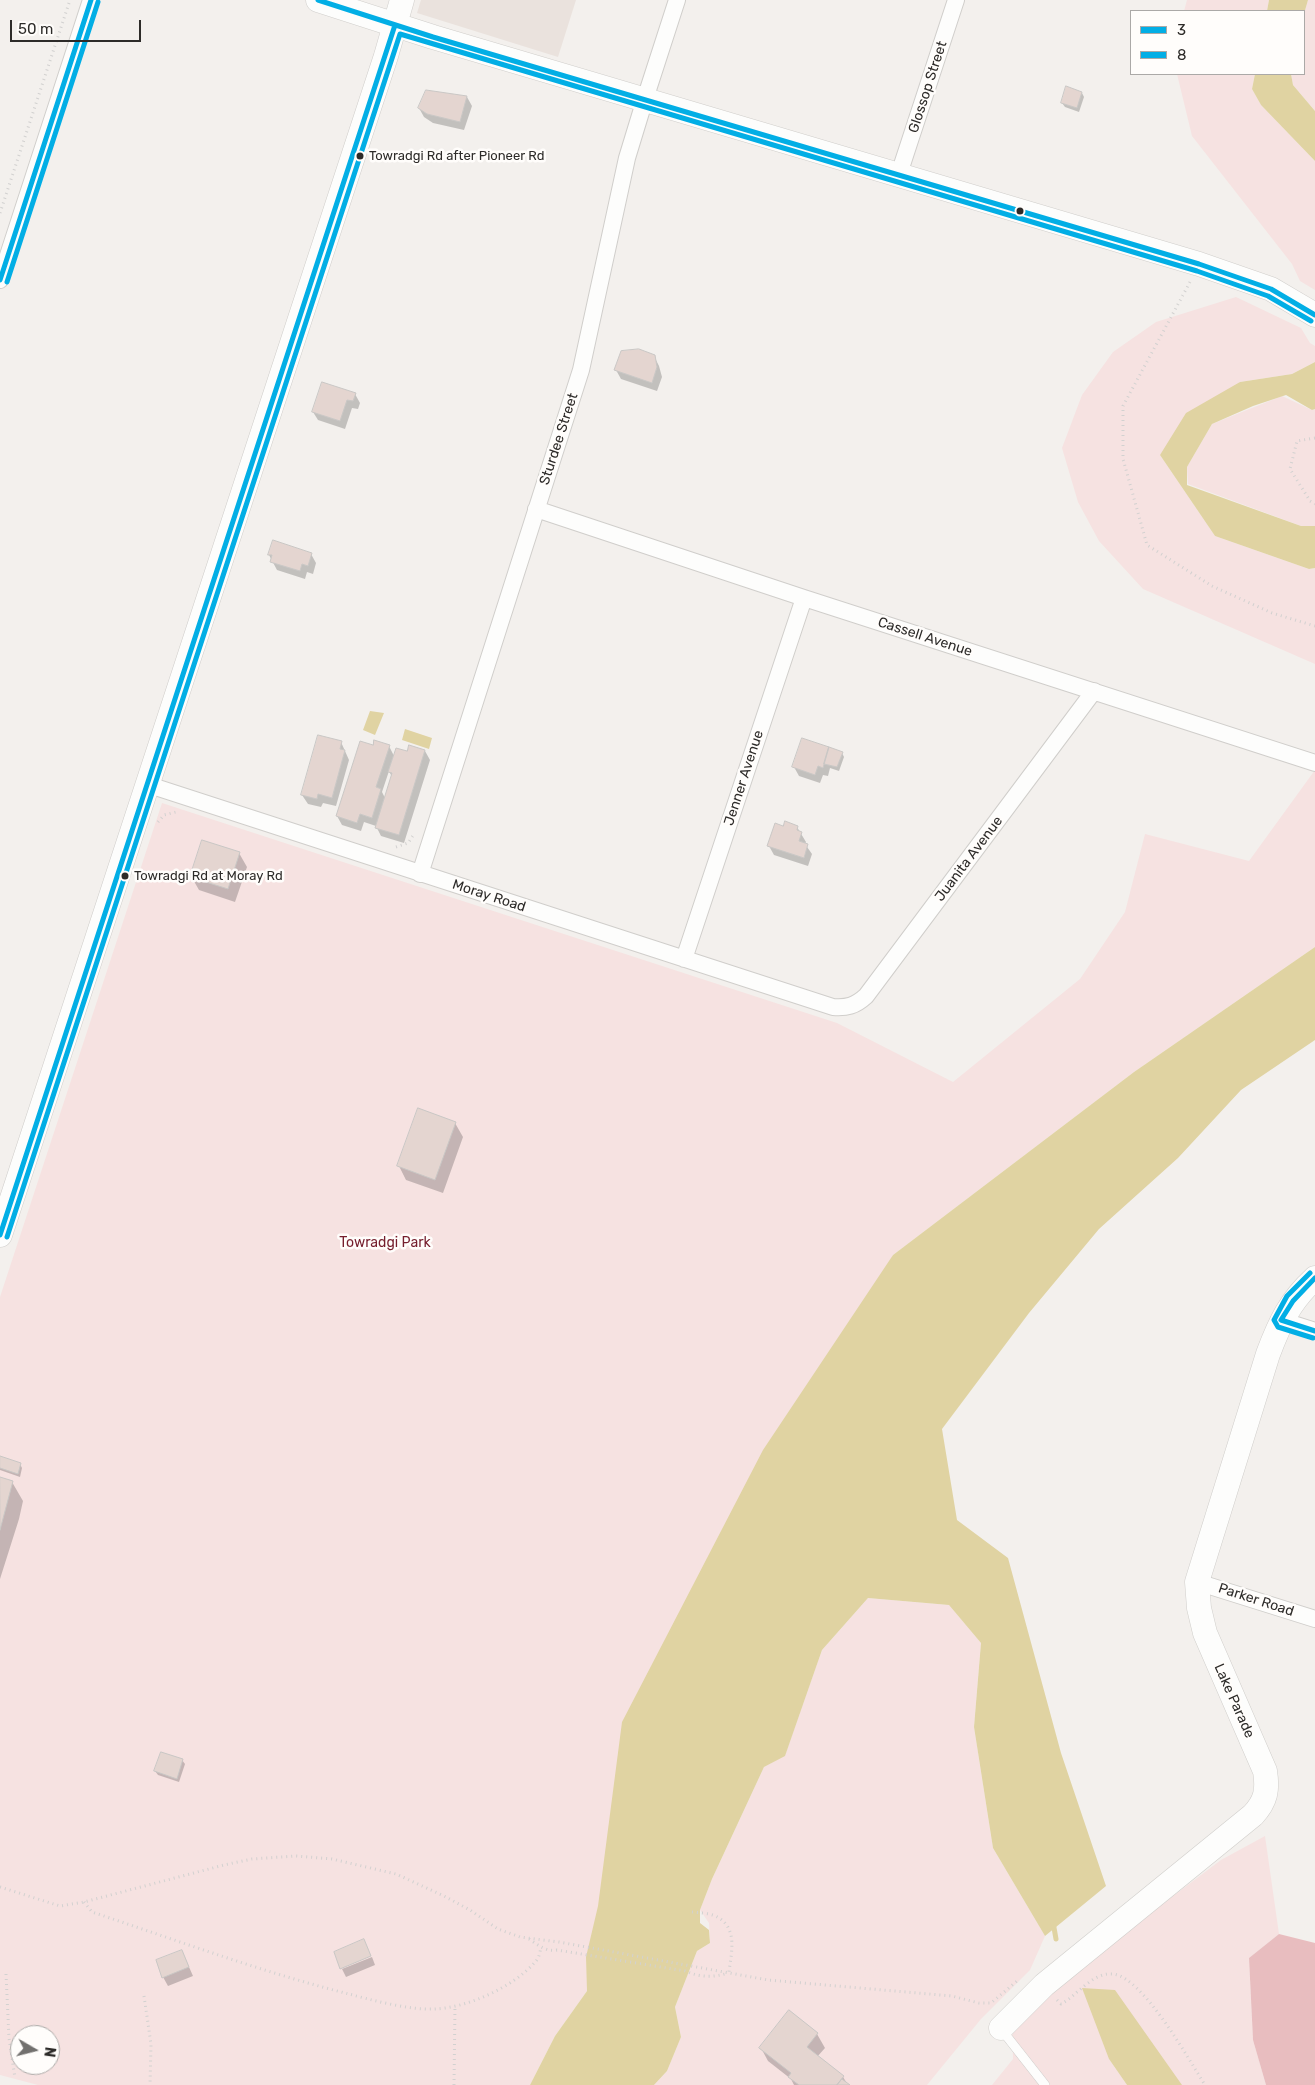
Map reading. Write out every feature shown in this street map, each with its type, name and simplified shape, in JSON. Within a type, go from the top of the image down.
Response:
[{"type":"main road","points":[[318,0],[395,25],[1200,264],[1271,289],[1315,315]]},
{"type":"main road","points":[[0,1235],[402,0]]},
{"type":"main road","name":"Lake Parade","points":[[1001,2028],[1044,1985],[1253,1815],[1263,1804],[1268,1787],[1265,1771],[1205,1633],[1199,1608],[1197,1582],[1268,1354],[1281,1320],[1293,1301],[1315,1278]]},
{"type":"street","points":[[0,280],[91,0]]},
{"type":"street","name":"Sturdee Street","points":[[420,874],[582,370],[616,205],[645,99],[677,0]]},
{"type":"street","name":"Glossop Street","points":[[899,174],[956,0]]},
{"type":"street","name":"Cassell Avenue","points":[[536,509],[804,598],[1315,763]]},
{"type":"street","name":"Jenner Avenue","points":[[684,958],[804,598]]},
{"type":"street","name":"Juanita Avenue","points":[[833,1008],[845,1008],[856,1005],[866,996],[1094,692]]},
{"type":"street","name":"Moray Road","points":[[146,784],[833,1008]]},
{"type":"street","points":[[1281,1320],[1315,1331]]},
{"type":"street","name":"Parker Road","points":[[1197,1582],[1315,1619]]},
{"type":"lane","points":[[1001,2028],[1045,2085]]},
{"type":"path","points":[[0,213],[70,0]]},
{"type":"path","points":[[1200,264],[1123,406],[1123,459],[1147,545],[1212,586],[1272,613],[1315,626]]},
{"type":"path","points":[[1315,438],[1297,441],[1290,469],[1310,501],[1315,504]]},
{"type":"path","points":[[158,823],[164,815],[178,812]]},
{"type":"path","points":[[390,847],[408,843],[414,832]]},
{"type":"path","points":[[0,1887],[60,1906],[84,1902],[224,1864],[252,1859],[296,1856],[332,1858],[396,1874],[470,1910],[498,1929],[529,1938],[768,1980],[952,1996],[979,2003],[991,2003],[1024,1975]]},
{"type":"path","points":[[84,1902],[92,1912],[294,1980],[386,2004],[434,2009],[470,2002],[496,1991],[525,1971],[537,1960],[541,1948]]},
{"type":"path","points":[[692,1912],[719,1918],[728,1928],[732,1938],[729,1972]]},
{"type":"path","points":[[529,1938],[541,1948],[551,1951],[557,1950],[685,1970],[696,1976],[718,1976],[729,1972]]},
{"type":"path","points":[[6,1974],[9,2038],[15,2078]]},
{"type":"path","points":[[1055,1998],[1061,2004],[1099,1976],[1113,1974],[1124,1978],[1142,1993],[1165,2022],[1205,2085]]},
{"type":"path","points":[[144,1996],[151,2044],[150,2085]]},
{"type":"path","points":[[454,2085],[455,2005]]},
{"type":"shaded area","points":[[421,0],[576,0],[558,57],[417,13]]},
{"type":"shaded area","points":[[1269,0],[1308,0],[1305,10],[1267,10]]},
{"type":"shaded area","points":[[1255,75],[1291,75],[1293,85],[1315,111],[1315,161],[1261,105],[1252,89]]},
{"type":"shaded area","points":[[1315,362],[1315,409],[1312,410],[1286,395],[1253,406],[1212,424],[1187,467],[1187,485],[1301,526],[1315,526],[1315,568],[1309,569],[1215,536],[1160,455],[1186,413],[1240,382],[1292,374]]},
{"type":"shaded area","points":[[370,711],[384,713],[375,735],[363,730]]},
{"type":"shaded area","points":[[405,729],[432,738],[429,749],[402,740]]},
{"type":"shaded area","points":[[1315,947],[1315,1040],[1241,1090],[1178,1158],[1099,1229],[1029,1313],[942,1429],[957,1520],[1008,1558],[1061,1753],[1106,1886],[1045,1936],[993,1848],[974,1727],[981,1643],[949,1605],[868,1598],[822,1650],[785,1756],[764,1767],[712,1879],[700,1910],[700,1923],[709,1930],[710,1943],[697,1951],[675,2007],[681,2037],[667,2071],[654,2085],[530,2085],[555,2036],[587,1991],[586,1957],[598,1906],[622,1722],[763,1450],[893,1255],[1134,1072]]},
{"type":"shaded area","points":[[1279,1934],[1315,1943],[1315,2085],[1266,2085],[1253,2040],[1249,1958]]},
{"type":"shaded area","points":[[1082,1988],[1115,1990],[1182,2085],[1127,2085],[1109,2059]]},
{"type":"green space","points":[[1187,0],[1269,0],[1267,10],[1184,10]]},
{"type":"green space","points":[[1308,0],[1315,0],[1315,111],[1293,85],[1291,75],[1305,75],[1305,10]]},
{"type":"green space","points":[[1177,75],[1255,75],[1252,89],[1261,105],[1315,161],[1315,290],[1300,281],[1292,264],[1192,136]]},
{"type":"green space","points":[[1236,297],[1301,328],[1310,343],[1315,346],[1315,362],[1292,374],[1240,382],[1160,455],[1215,536],[1309,569],[1315,568],[1315,664],[1143,589],[1099,541],[1078,502],[1062,448],[1082,395],[1113,352],[1156,322]]},
{"type":"green space","points":[[1282,396],[1312,410],[1315,409],[1315,526],[1301,526],[1188,484],[1187,467],[1212,424]]},
{"type":"green space","name":"Towradgi Park","points":[[1315,770],[1315,947],[1134,1072],[893,1255],[587,1991],[555,2036],[530,2085],[38,2085],[0,2075],[0,1297],[162,803],[837,1023],[953,1082],[1080,979],[1125,912],[1145,834],[1249,861]]},
{"type":"green space","points":[[868,1598],[949,1605],[981,1643],[974,1727],[993,1848],[1045,1936],[1030,1970],[981,2019],[927,2085],[654,2085],[667,2071],[681,2037],[675,2007],[697,1951],[710,1943],[709,1923],[700,1910],[712,1879],[764,1767],[785,1755],[822,1650]]},
{"type":"green space","points":[[1265,1836],[1279,1934],[1249,1958],[1253,2040],[1266,2085],[1179,2085],[1109,2059],[1127,2085],[992,2085],[1013,2059],[1012,2017],[1221,1860]]},
{"type":"building","points":[[1066,86],[1082,92],[1077,108],[1061,103]]},
{"type":"building","points":[[426,90],[467,96],[460,122],[427,114],[418,108]]},
{"type":"building","points":[[639,349],[655,355],[657,367],[652,383],[614,370],[621,351]]},
{"type":"building","points":[[322,382],[356,393],[353,401],[347,400],[340,421],[312,412]]},
{"type":"building","points":[[273,540],[312,553],[308,566],[302,564],[300,571],[270,562],[272,555],[268,555]]},
{"type":"building","points":[[318,735],[342,741],[340,749],[345,750],[332,798],[318,794],[317,799],[301,795]]},
{"type":"building","points":[[802,738],[829,747],[823,768],[818,766],[815,775],[792,767]]},
{"type":"building","points":[[374,740],[390,745],[376,787],[381,789],[372,818],[360,814],[357,823],[336,816],[360,741],[373,745]]},
{"type":"building","points":[[409,745],[425,750],[399,835],[375,828],[392,773],[388,772],[396,748],[407,751]]},
{"type":"building","points":[[829,747],[843,752],[837,767],[824,764]]},
{"type":"building","points":[[785,821],[798,826],[797,830],[802,832],[799,841],[808,844],[804,858],[767,846],[775,823],[783,826]]},
{"type":"building","points":[[202,840],[240,852],[228,889],[190,877]]},
{"type":"building","points":[[418,1108],[456,1122],[435,1180],[397,1166]]},
{"type":"building","points":[[0,1456],[21,1463],[18,1474],[0,1468]]},
{"type":"building","points":[[0,1477],[13,1481],[0,1530]]},
{"type":"building","points":[[161,1752],[183,1759],[177,1779],[154,1771]]},
{"type":"building","points":[[364,1939],[371,1956],[340,1969],[334,1952]]},
{"type":"building","points":[[182,1950],[189,1967],[162,1978],[156,1960]]},
{"type":"building","points":[[789,2010],[818,2033],[807,2047],[844,2076],[837,2085],[799,2085],[788,2077],[791,2073],[759,2048]]},
{"type":"building","points":[[842,2079],[850,2085],[837,2085]]},
{"type":"waterway","points":[[1053,1922],[1056,1939]]},
{"type":"transit line","name":"3","points":[[0,280],[91,0]]},
{"type":"transit line","name":"3","points":[[318,0],[433,37],[1199,264],[1271,289],[1315,315]]},
{"type":"transit line","name":"8","points":[[7,282],[98,2]]},
{"type":"transit line","name":"3","points":[[0,1235],[395,25]]},
{"type":"transit line","name":"8","points":[[7,1237],[400,34],[1197,271],[1268,296],[1311,321]]},
{"type":"transit line","name":"8","points":[[1310,1273],[1287,1296],[1274,1320],[1278,1327],[1313,1338]]},
{"type":"transit line","name":"3","points":[[1315,1278],[1293,1301],[1281,1320],[1315,1331]]},
{"type":"place","name":"Towradgi Rd after Pioneer Rd","points":[[360,156]]},
{"type":"place","name":"Towradgi Rd at Moray Rd","points":[[125,876]]}]
